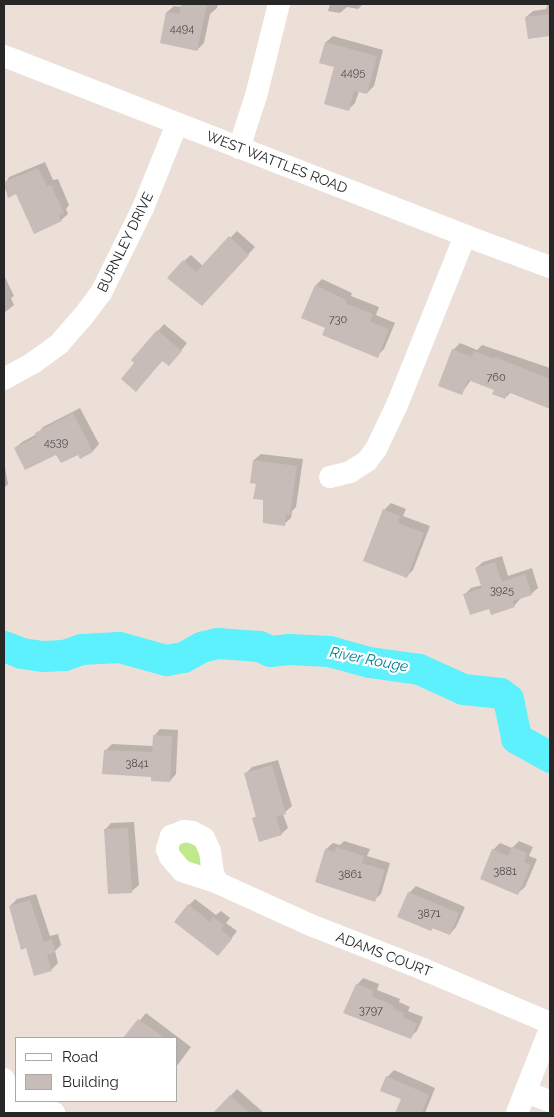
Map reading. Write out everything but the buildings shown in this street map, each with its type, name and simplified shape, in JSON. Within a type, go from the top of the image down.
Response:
[{"type":"street","points":[[239,148],[256,96],[279,4]]},
{"type":"street","name":"WEST WATTLES ROAD","points":[[4,56],[465,236],[550,267]]},
{"type":"street","name":"BURNLEY DRIVE","points":[[4,379],[33,363],[59,344],[101,293],[143,208],[177,124]]},
{"type":"street","points":[[330,477],[350,472],[368,461],[376,449],[397,405],[465,236]]},
{"type":"street","name":"ADAMS COURT","points":[[218,883],[313,926],[450,980],[550,1024]]},
{"type":"street","points":[[518,1113],[550,1029]]},
{"type":"street","points":[[4,1079],[8,1109],[54,1113]]},
{"type":"street","points":[[526,1092],[550,1100]]},
{"type":"green space","points":[[199,841],[201,864],[198,866],[183,862],[177,844]]},
{"type":"waterway","name":"River Rouge","points":[[4,646],[21,653],[43,656],[64,655],[81,649],[119,647],[166,660],[183,657],[201,647],[217,643],[259,646],[270,651],[288,649],[329,651],[369,662],[419,669],[463,689],[500,693],[508,699],[516,738],[550,757]]}]
